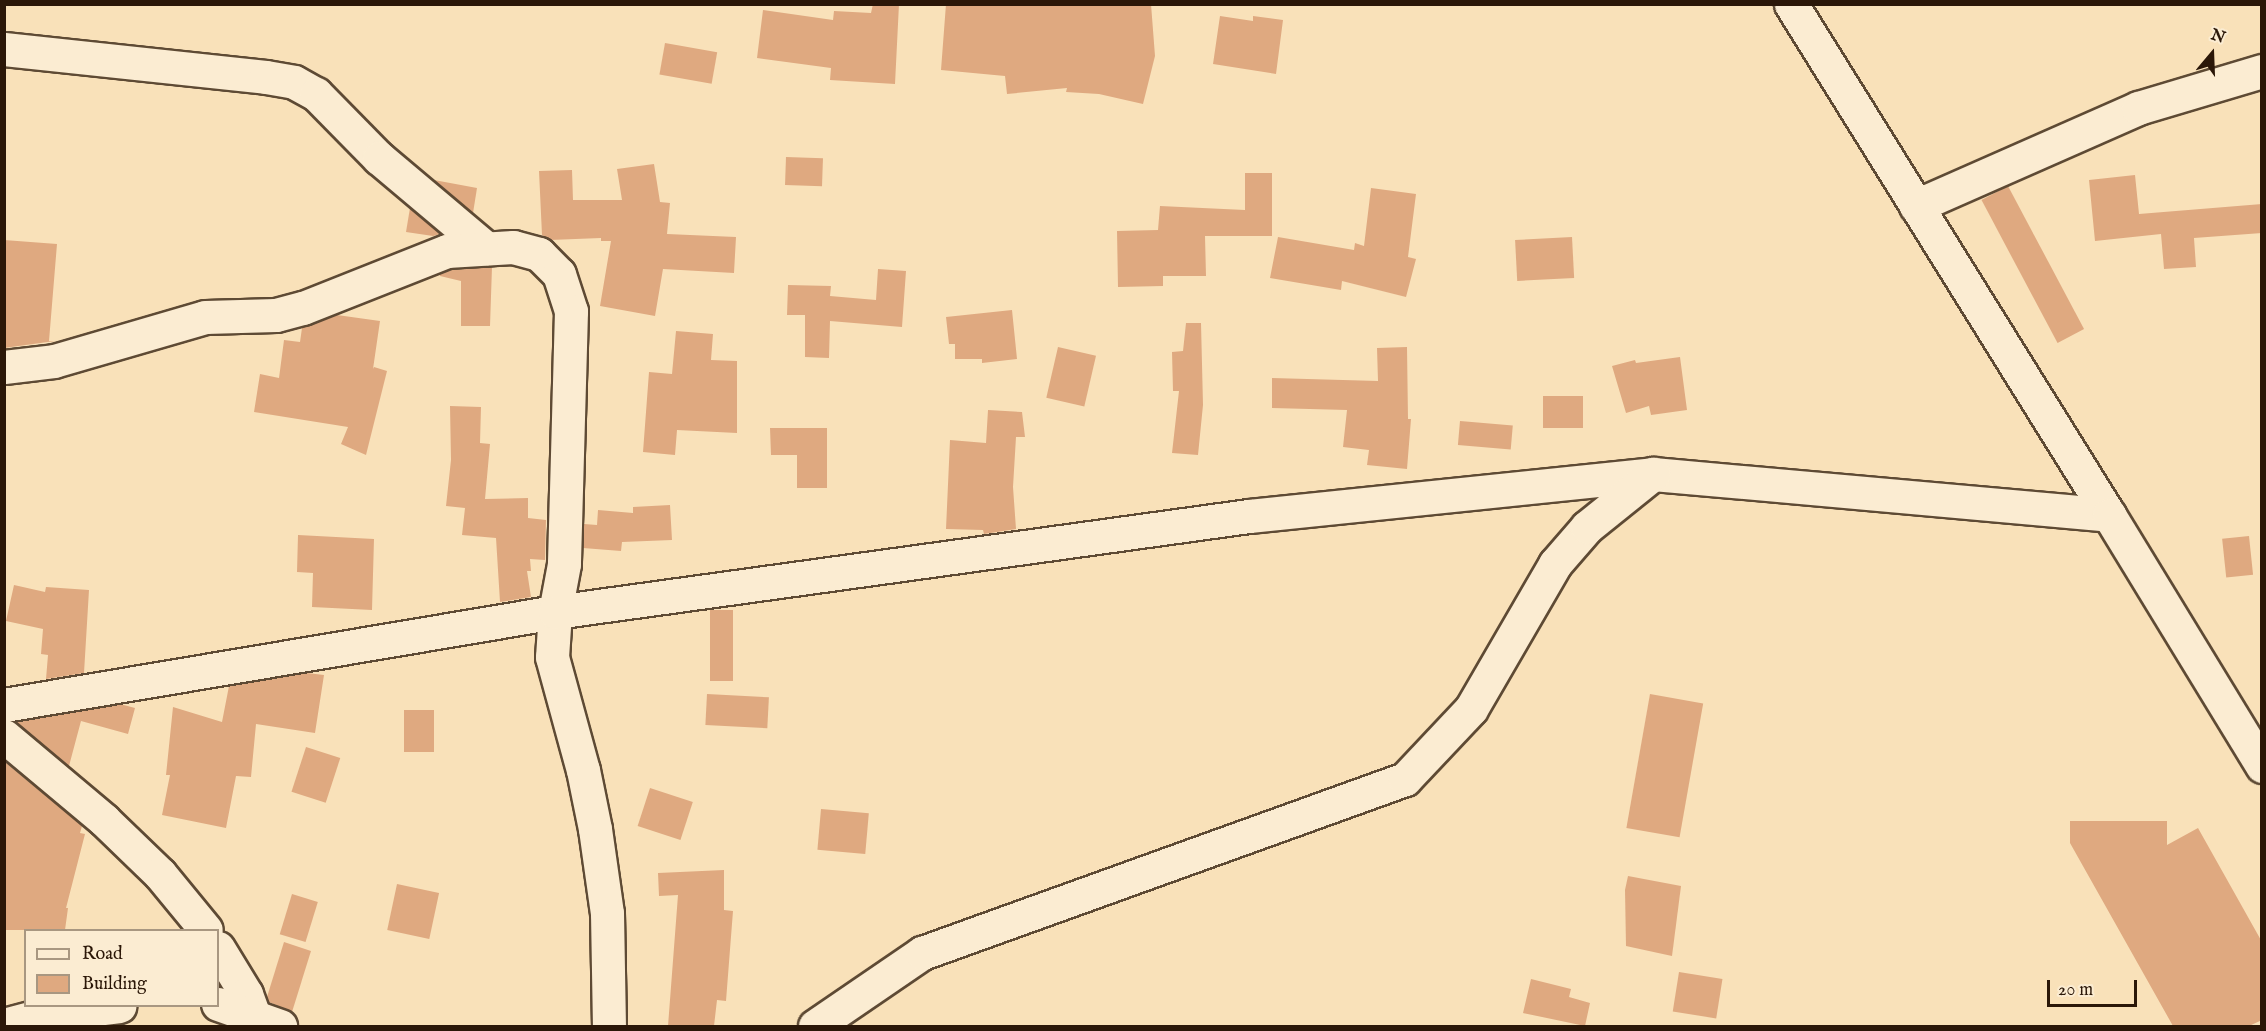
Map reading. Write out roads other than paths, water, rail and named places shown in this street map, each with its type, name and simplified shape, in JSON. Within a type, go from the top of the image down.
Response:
[{"type":"street","points":[[1791,4],[2109,515],[2262,766]]},
{"type":"street","points":[[4,50],[266,77],[294,82],[316,94],[378,158],[486,248]]},
{"type":"street","points":[[1916,206],[2138,108],[2262,71]]},
{"type":"street","points":[[4,367],[54,361],[205,317],[285,313],[447,251],[513,247],[539,254],[559,274],[571,311],[564,564],[555,612],[552,657],[583,770],[601,871],[606,913],[609,1026]]},
{"type":"street","points":[[4,705],[555,612],[1249,516],[1653,474],[2109,515]]},
{"type":"street","points":[[816,1026],[922,953],[1405,779],[1471,709],[1555,564],[1587,527],[1653,474]]},
{"type":"street","points":[[4,736],[112,828],[160,874],[205,929]]},
{"type":"street","points":[[219,950],[246,994],[267,1021]]},
{"type":"street","points":[[219,1004],[267,1021]]},
{"type":"street","points":[[4,1025],[38,1016],[104,1007]]}]
